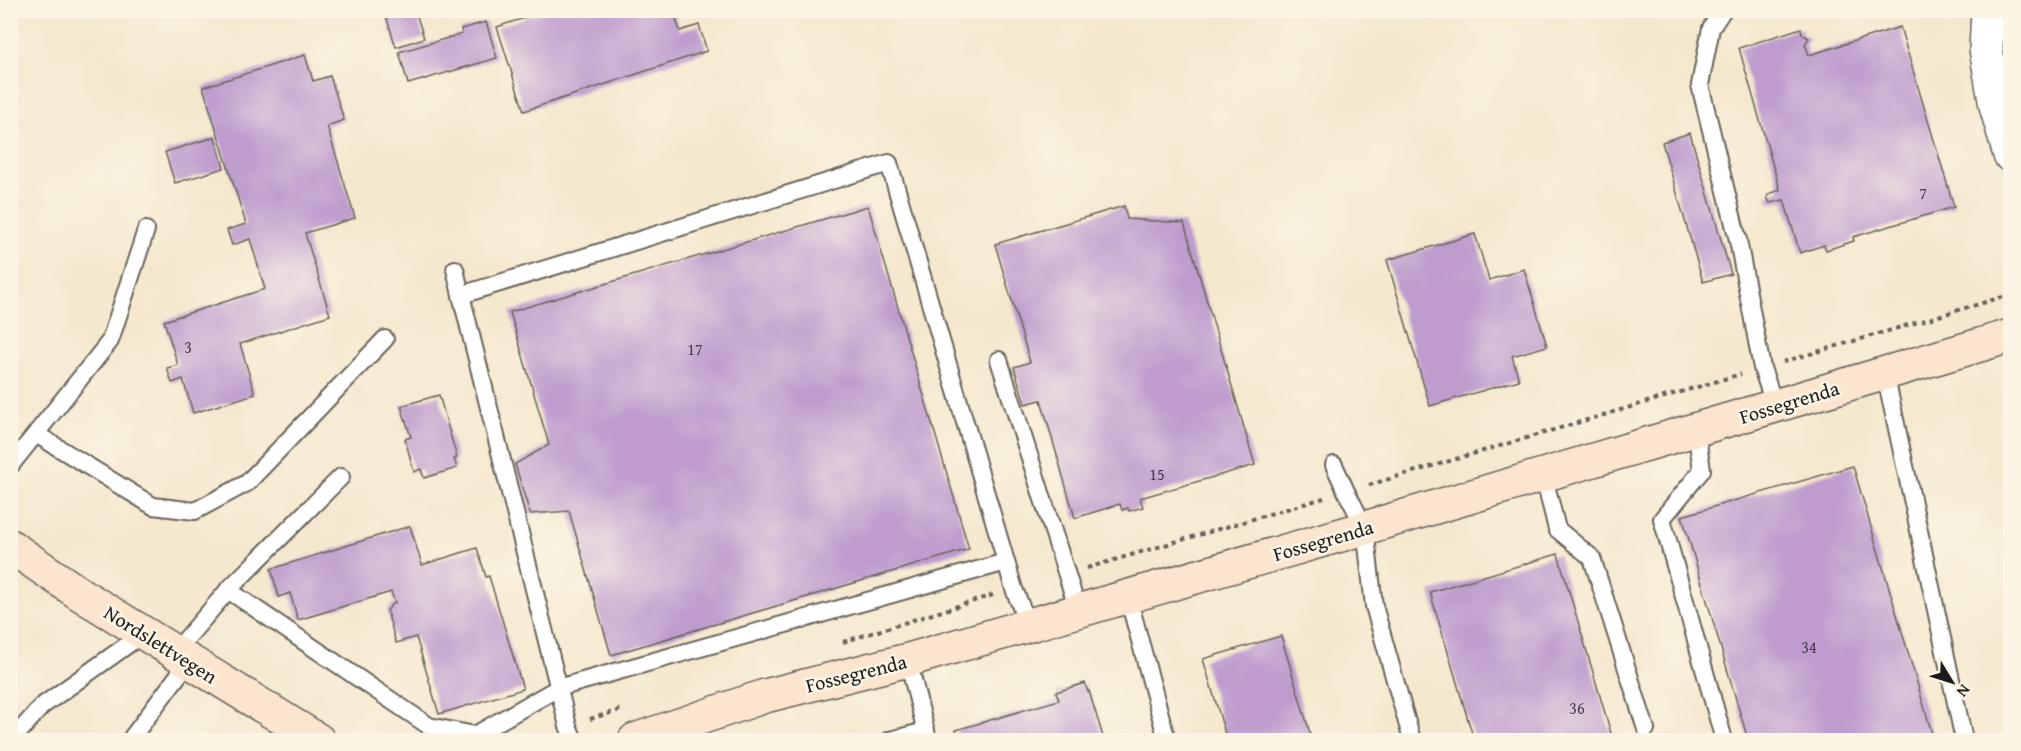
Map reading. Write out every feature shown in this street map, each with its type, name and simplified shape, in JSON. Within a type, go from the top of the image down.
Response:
[{"type":"street","points":[[1988,10],[1986,49],[1996,106],[2010,155]]},
{"type":"street","name":"Fossegrenda","points":[[634,741],[678,733],[765,696],[908,660],[1365,528],[2010,336]]},
{"type":"street","name":"Nordslettvegen","points":[[10,546],[80,594],[315,740]]},
{"type":"lane","points":[[1723,10],[1711,28],[1700,85],[1738,240],[1762,368],[1775,406]]},
{"type":"lane","points":[[461,295],[889,163],[1014,589],[1028,624]]},
{"type":"lane","points":[[10,466],[110,341],[146,230]]},
{"type":"lane","points":[[455,269],[571,733]]},
{"type":"lane","points":[[36,434],[153,506],[195,512],[248,483],[385,339]]},
{"type":"lane","points":[[999,360],[1078,610]]},
{"type":"lane","points":[[1886,373],[1964,741]]},
{"type":"lane","points":[[1696,430],[1702,470],[1662,519],[1724,741]]},
{"type":"lane","points":[[1334,465],[1365,528],[1374,606],[1412,741]]},
{"type":"lane","points":[[1541,475],[1548,492],[1557,529],[1592,558],[1646,729]]},
{"type":"lane","points":[[130,741],[182,657],[228,590],[341,477]]},
{"type":"lane","points":[[228,590],[429,726],[475,735],[558,688],[1006,562]]},
{"type":"lane","points":[[1125,596],[1133,615],[1167,741]]},
{"type":"lane","points":[[12,741],[42,706],[144,633]]},
{"type":"lane","points":[[890,741],[927,736],[908,660]]},
{"type":"path","points":[[1066,574],[2006,296]]},
{"type":"path","points":[[843,642],[1014,589]]},
{"type":"path","points":[[571,733],[625,708]]},
{"type":"building","points":[[384,10],[415,10],[424,38],[396,47]]},
{"type":"building","points":[[548,10],[673,10],[680,31],[699,25],[707,51],[524,111],[497,27]]},
{"type":"building","points":[[486,22],[497,58],[408,84],[399,52],[462,34],[461,29]]},
{"type":"building","points":[[1900,27],[1954,207],[1853,237],[1854,241],[1826,250],[1824,245],[1800,253],[1784,200],[1770,203],[1767,197],[1780,190],[1739,48],[1801,28],[1802,34],[1809,38],[1805,44],[1809,55]]},
{"type":"building","points":[[305,55],[313,81],[330,76],[344,120],[327,126],[355,218],[305,233],[330,315],[240,344],[255,394],[193,413],[183,379],[172,383],[167,368],[178,365],[164,321],[265,289],[250,239],[232,245],[227,230],[246,224],[203,87]]},
{"type":"building","points":[[1690,133],[1731,274],[1703,282],[1662,142]]},
{"type":"building","points":[[215,137],[224,168],[175,183],[165,152]]},
{"type":"building","points":[[868,206],[969,549],[611,655],[569,511],[530,514],[515,464],[549,445],[510,312]]},
{"type":"building","points":[[1124,206],[1127,219],[1184,223],[1255,465],[1140,498],[1143,507],[1129,511],[1128,508],[1122,510],[1120,504],[1075,518],[1041,400],[1025,404],[1014,367],[1030,362],[995,244]]},
{"type":"building","points":[[1475,234],[1489,280],[1524,269],[1547,346],[1512,356],[1519,380],[1430,406],[1387,260]]},
{"type":"building","points":[[439,395],[457,458],[454,459],[457,468],[424,478],[421,469],[414,472],[405,439],[411,437],[401,406]]},
{"type":"building","points":[[1853,466],[1934,740],[1748,740],[1682,516]]},
{"type":"building","points":[[410,526],[422,565],[477,548],[486,577],[489,576],[523,689],[439,714],[416,637],[396,643],[387,611],[395,603],[391,592],[298,620],[290,593],[279,597],[271,569]]},
{"type":"building","points":[[1558,554],[1613,740],[1474,740],[1430,592]]},
{"type":"building","points":[[1281,636],[1312,740],[1227,740],[1203,659]]},
{"type":"building","points":[[1085,683],[1104,740],[959,740],[956,730],[1059,700],[1056,692]]}]
